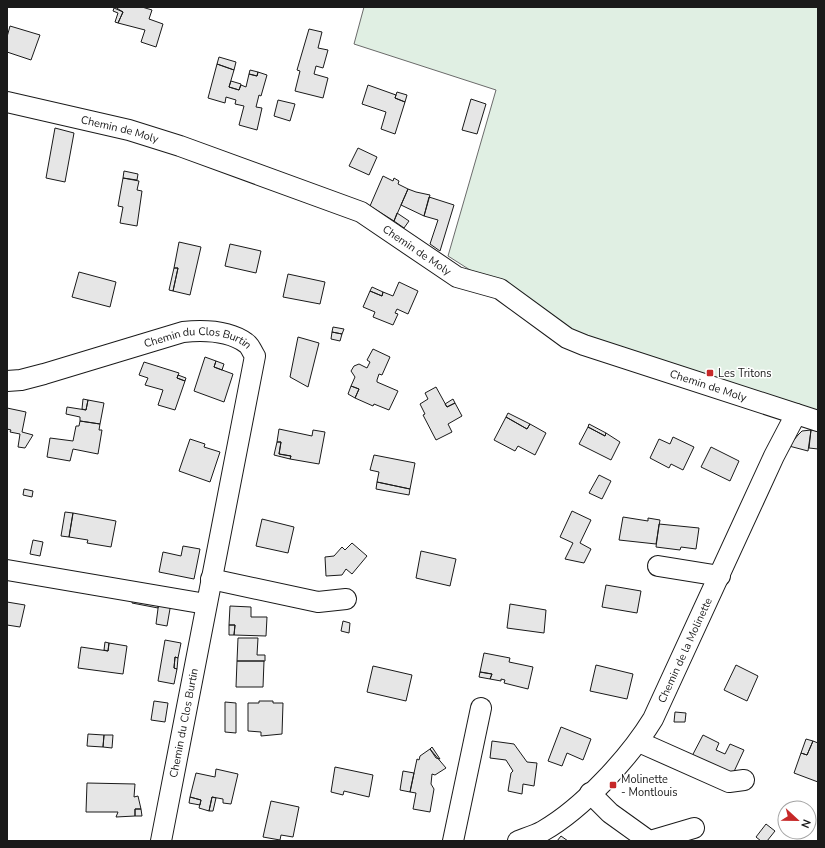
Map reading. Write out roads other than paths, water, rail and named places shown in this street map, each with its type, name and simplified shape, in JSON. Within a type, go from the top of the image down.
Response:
[{"type":"street","name":"Chemin de Moly","points":[[7,102],[129,130],[210,156],[361,212],[457,277],[500,289],[567,338],[818,421]]},
{"type":"street","name":"Chemin du Clos Burtin","points":[[7,381],[21,380],[44,374],[183,332],[205,330],[231,336],[247,343],[255,356],[160,841]]},
{"type":"street","name":"Chemin de la Molinette","points":[[518,841],[543,831],[571,810],[590,793],[638,742],[653,719],[774,456],[796,414]]},
{"type":"street","points":[[658,566],[720,576]]},
{"type":"street","points":[[7,570],[206,604]]},
{"type":"street","points":[[211,579],[318,602],[346,600]]},
{"type":"street","points":[[453,841],[481,708]]},
{"type":"street","points":[[638,742],[729,782],[744,780]]},
{"type":"street","points":[[590,793],[610,813],[649,841],[694,828]]},
{"type":"place","name":"Les Tritons","points":[[710,373]]},
{"type":"place","name":"Molinette - Montlouis","points":[[613,785]]}]
